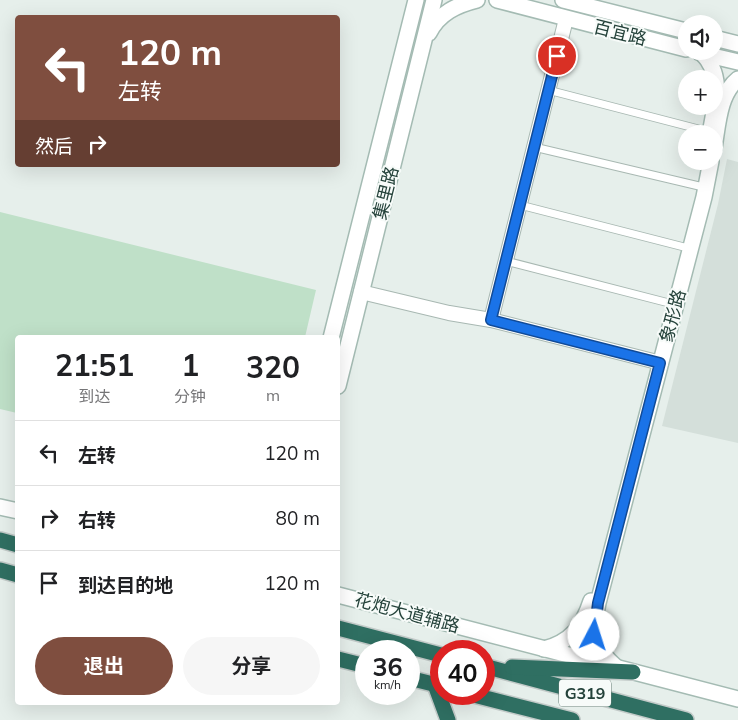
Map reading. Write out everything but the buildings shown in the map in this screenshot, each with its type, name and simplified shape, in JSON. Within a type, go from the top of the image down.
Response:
[{"type":"highway","points":[[0,540],[15,544]]},
{"type":"highway","points":[[0,570],[15,574]]},
{"type":"highway","points":[[340,629],[430,652]]},
{"type":"highway","points":[[340,660],[355,663]]},
{"type":"highway","points":[[495,666],[633,672]]},
{"type":"highway","name":"G319","points":[[495,669],[686,720]]},
{"type":"highway","name":"G319","points":[[495,700],[572,720]]},
{"type":"highway","points":[[444,705],[448,720]]},
{"type":"street","points":[[404,0],[409,27]]},
{"type":"street","name":"集里路","points":[[332,335],[416,0]]},
{"type":"street","name":"集里路","points":[[340,378],[434,0]]},
{"type":"street","points":[[423,43],[439,18],[451,9],[477,0]]},
{"type":"street","name":"百宜路","points":[[496,0],[678,47]]},
{"type":"street","name":"百宜路","points":[[569,1],[678,29]]},
{"type":"street","points":[[491,320],[566,19]]},
{"type":"street","points":[[723,40],[738,44]]},
{"type":"street","points":[[723,58],[738,62]]},
{"type":"street","points":[[708,60],[712,63],[717,82],[716,103],[712,125]]},
{"type":"street","points":[[719,125],[726,94],[732,84],[738,79]]},
{"type":"street","name":"象形路","points":[[616,667],[598,649],[594,635],[595,620],[657,362],[669,302],[702,170]]},
{"type":"street","name":"象形路","points":[[544,649],[566,640],[576,632],[585,619],[704,197],[709,170]]},
{"type":"street","points":[[361,292],[491,320],[657,362]]},
{"type":"street","points":[[0,507],[15,510]]},
{"type":"street","name":"花炮大道辅路","points":[[340,595],[738,699]]},
{"type":"lane","points":[[548,90],[680,125]]},
{"type":"lane","points":[[534,147],[699,186]]},
{"type":"lane","points":[[520,205],[684,247]]},
{"type":"lane","points":[[506,261],[669,302]]},
{"type":"shaded area","points":[[727,159],[738,162],[738,443],[662,426],[718,204]]},
{"type":"green space","points":[[0,212],[316,290],[305,335],[15,335],[15,413],[0,409]]},
{"type":"route","points":[[557,56],[491,320],[660,363],[598,603],[594,635]]}]
